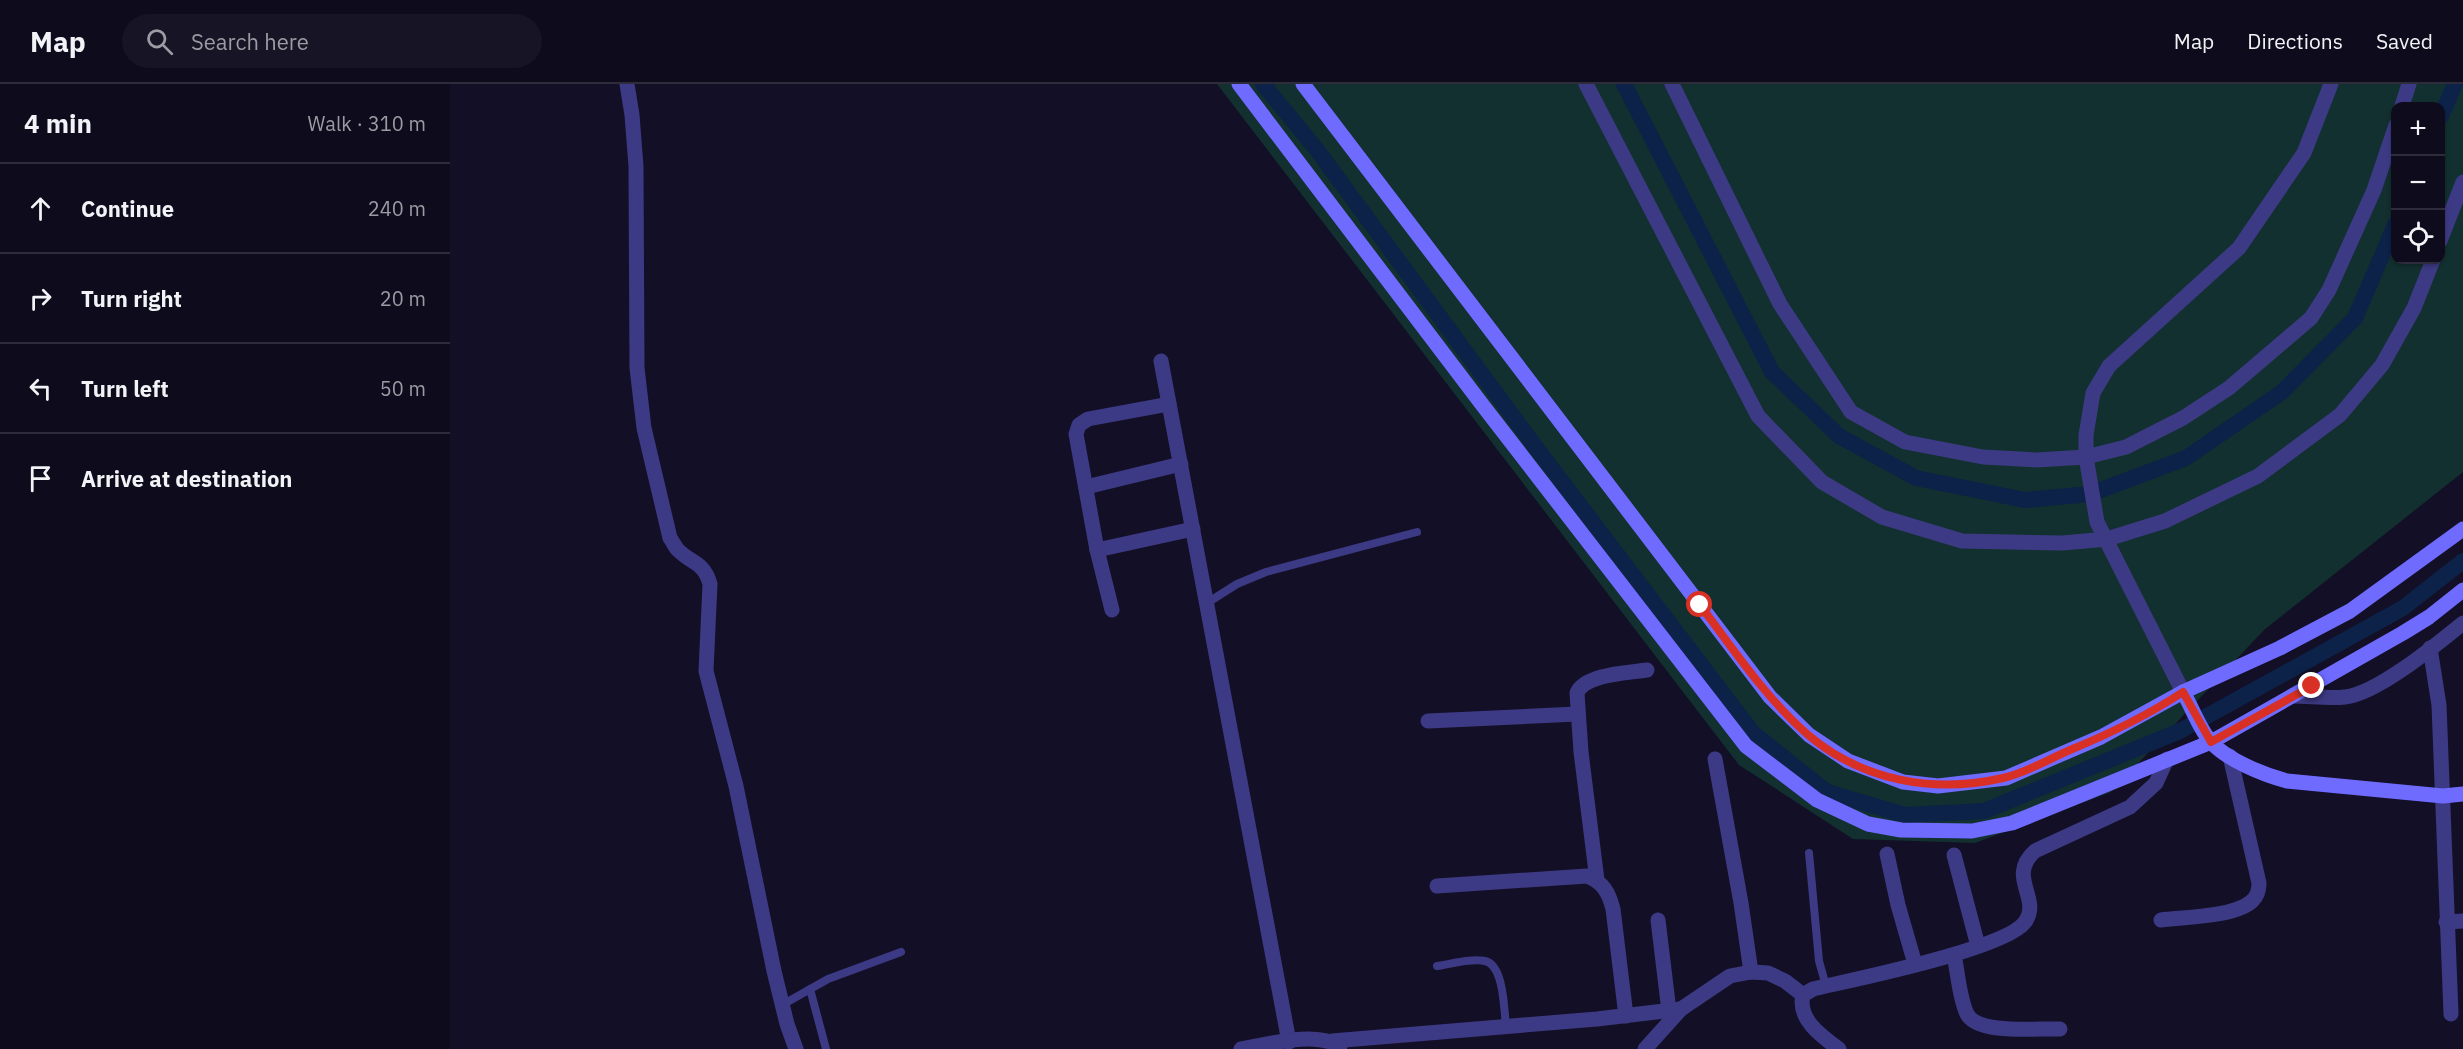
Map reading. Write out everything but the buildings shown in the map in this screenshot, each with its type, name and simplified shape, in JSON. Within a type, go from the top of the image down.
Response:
[{"type":"street","points":[[627,84],[633,115],[636,165],[637,368],[644,428],[670,538],[678,550],[698,563],[707,573],[710,584],[706,671],[736,786],[755,887],[782,1005],[796,1049]]},
{"type":"street","points":[[1239,84],[1484,407],[1746,746],[1817,800],[1868,824],[1901,830],[1972,831],[2012,823],[2167,759],[2293,696],[2403,633],[2463,590]]},
{"type":"street","points":[[1303,84],[1770,697],[1809,735],[1848,761],[1903,782],[1938,786],[2006,778],[2101,737],[2350,611],[2463,529]]},
{"type":"street","points":[[1586,84],[1758,416],[1822,482],[1882,517],[1962,541],[2063,543],[2107,539],[2165,520],[2258,476],[2340,415],[2382,365],[2414,308],[2431,264]]},
{"type":"street","points":[[1672,84],[1780,304],[1851,412],[1905,442],[1983,457],[2087,463],[2126,447],[2183,418],[2229,388],[2311,318],[2329,290],[2374,190],[2391,141]]},
{"type":"street","points":[[2331,84],[2304,153],[2239,248],[2109,366],[2093,393],[2086,435],[2087,463],[2097,522],[2208,737],[2230,756],[2260,772],[2286,781],[2443,796],[2463,794]]},
{"type":"street","points":[[2403,102],[2409,84]]},
{"type":"street","points":[[2445,228],[2463,182]]},
{"type":"street","points":[[1161,361],[1290,1045]]},
{"type":"street","points":[[1112,610],[1097,550],[1076,443],[1079,425],[1088,419],[1169,404]]},
{"type":"street","points":[[1086,487],[1180,464]]},
{"type":"street","points":[[1097,550],[1193,529]]},
{"type":"street","points":[[2293,696],[2345,697],[2362,693],[2463,623]]},
{"type":"street","points":[[2430,648],[2439,705],[2451,1014]]},
{"type":"street","points":[[1626,1016],[1613,909],[1610,897],[1598,880],[1577,714],[1577,693],[1585,682],[1604,676],[1647,670]]},
{"type":"street","points":[[1428,721],[1577,714]]},
{"type":"street","points":[[2162,920],[2242,908],[2254,900],[2258,892],[2259,883],[2230,756]]},
{"type":"street","points":[[1715,759],[1751,972]]},
{"type":"street","points":[[1803,994],[1813,989],[1954,955],[2011,934],[2027,919],[2029,907],[2022,869],[2025,859],[2035,851],[2130,807],[2156,783],[2167,759]]},
{"type":"street","points":[[1887,854],[1898,905],[1915,964]]},
{"type":"street","points":[[1954,855],[1978,946]]},
{"type":"street","points":[[1437,886],[1587,876],[1598,880]]},
{"type":"street","points":[[1658,920],[1675,1010]]},
{"type":"street","points":[[2446,922],[2463,921]]},
{"type":"street","points":[[1954,955],[1964,1006],[1968,1016],[1976,1024],[1989,1028],[2060,1029]]},
{"type":"street","points":[[1645,1049],[1675,1010],[1730,976],[1751,972],[1768,973],[1785,981],[1803,994]]},
{"type":"street","points":[[1803,994],[1801,1005],[1808,1022],[1821,1036],[1839,1049]]},
{"type":"street","points":[[1241,1049],[1675,1010]]},
{"type":"street","points":[[1332,1041],[1346,1049]]},
{"type":"lane","points":[[1208,603],[1237,584],[1266,572],[1417,532]]},
{"type":"lane","points":[[1809,853],[1819,961],[1826,986]]},
{"type":"lane","points":[[782,1005],[828,980],[901,952]]},
{"type":"lane","points":[[1437,966],[1472,961],[1486,961],[1495,966],[1500,979],[1506,1026]]},
{"type":"lane","points":[[810,989],[826,1049]]},
{"type":"green space","points":[[1217,84],[2463,84],[2463,472],[2264,630],[2111,792],[1975,843],[1853,839],[1739,765]]},
{"type":"waterway","points":[[1263,84],[1317,150],[1534,445],[1753,733],[1827,792],[1905,815],[1984,811],[2180,731],[2403,608],[2463,561]]},
{"type":"waterway","points":[[1624,84],[1772,372],[1839,436],[1916,478],[2025,500],[2090,494],[2186,458],[2282,392],[2355,318],[2391,235]]},
{"type":"waterway","points":[[2445,107],[2455,84]]},
{"type":"route","points":[[1700,605],[1770,697],[1809,735],[1848,761],[1903,782],[1938,786],[2006,778],[2101,737],[2183,692],[2211,742],[2312,686]]}]
